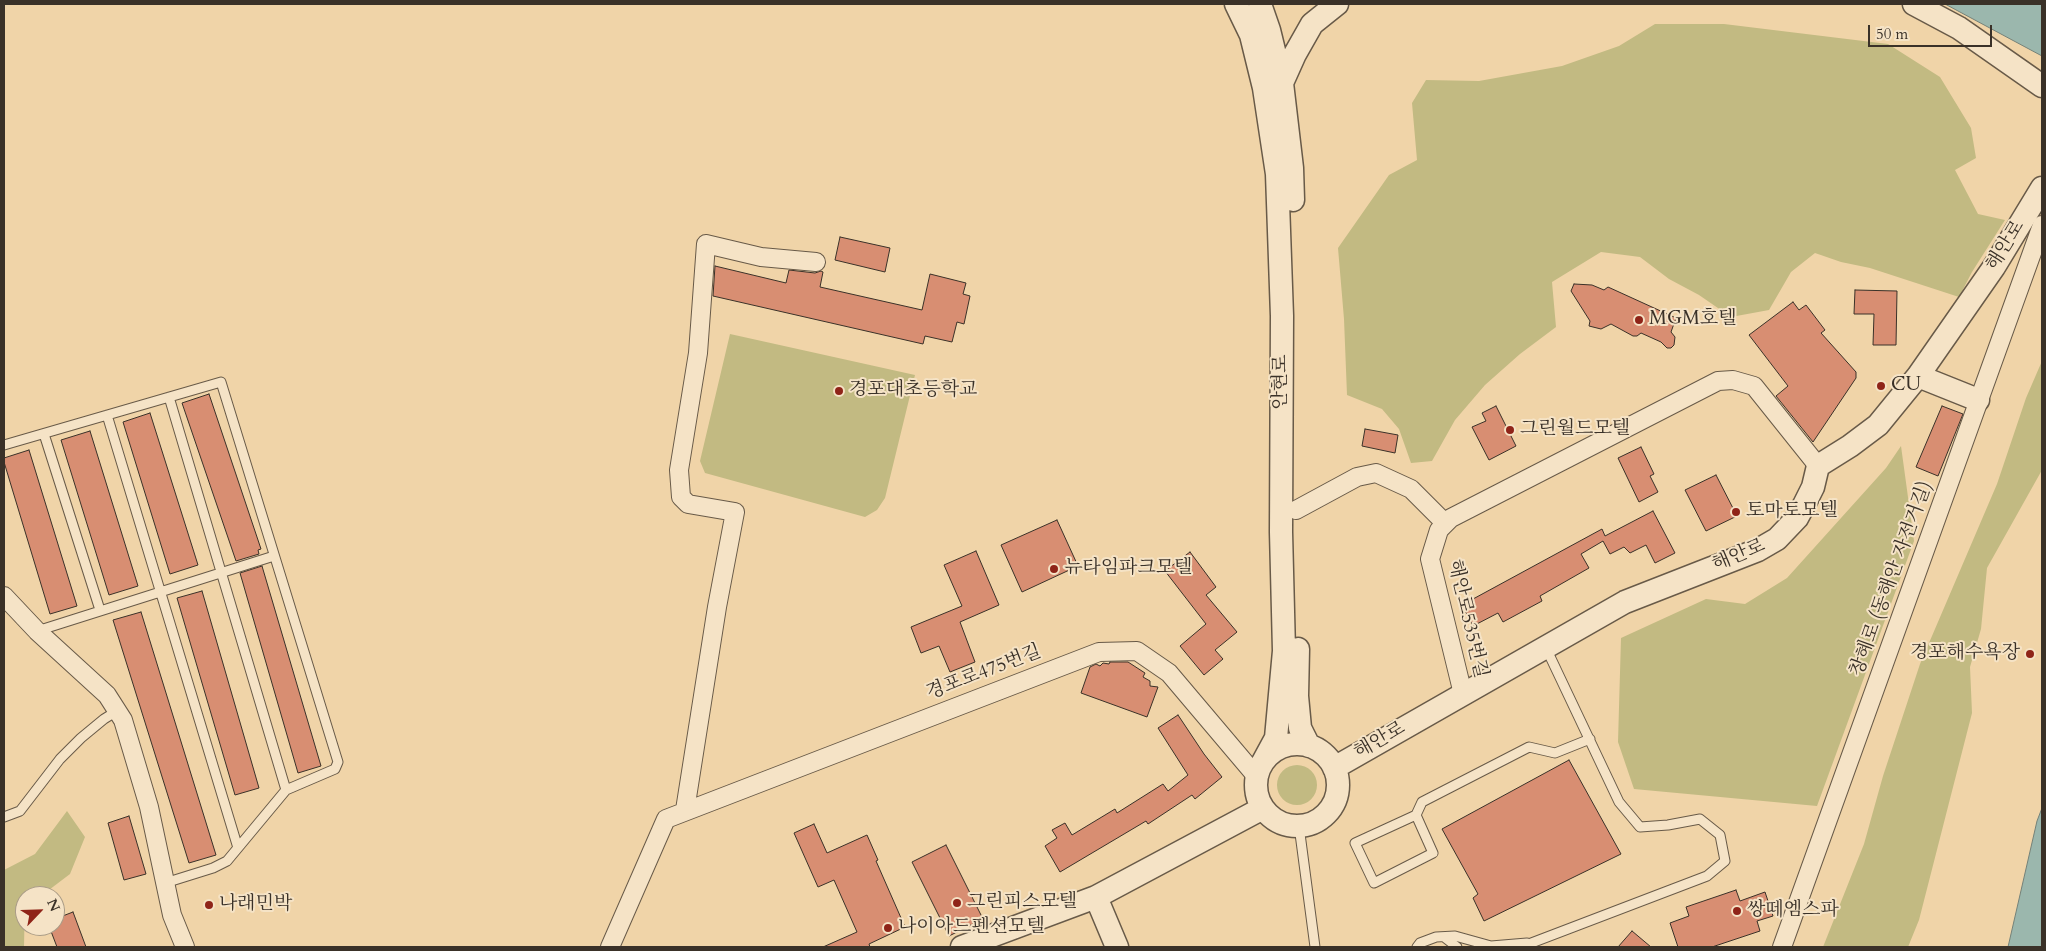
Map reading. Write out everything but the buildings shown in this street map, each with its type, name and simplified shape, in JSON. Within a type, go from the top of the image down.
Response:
[{"type":"street","name":"안현로","points":[[1236,4],[1251,35],[1266,98],[1277,174],[1282,316],[1281,532],[1284,651],[1276,738],[1260,770]]},
{"type":"street","name":"안현로","points":[[1260,4],[1269,30],[1282,83],[1292,168],[1296,327],[1297,696],[1300,728],[1309,746]]},
{"type":"street","points":[[1282,83],[1295,54],[1312,24],[1337,4]]},
{"type":"street","points":[[1914,4],[1959,28],[2042,86]]},
{"type":"street","name":"해안로","points":[[1334,768],[1625,602],[1758,550],[1777,539],[1787,530],[1804,505],[1813,487],[1818,466],[1850,446],[1878,425],[1918,376],[1994,267],[2042,188]]},
{"type":"street","name":"창혜로 (동해안 자전거길)","points":[[1782,947],[2042,225]]},
{"type":"street","points":[[685,810],[717,606],[736,512],[688,504],[681,498],[680,470],[698,353],[706,244],[761,257],[816,262]]},
{"type":"street","points":[[1918,376],[1978,400]]},
{"type":"street","points":[[1296,510],[1357,477],[1376,473],[1411,489],[1445,523],[1459,514],[1718,381],[1733,380],[1754,386],[1818,466]]},
{"type":"street","name":"해안로535번길","points":[[1445,523],[1439,530],[1430,559],[1463,694]]},
{"type":"street","points":[[4,596],[37,631],[106,695],[123,720],[149,807],[172,915],[185,947]]},
{"type":"street","name":"경포로475번길","points":[[610,947],[666,819],[685,810],[1099,652],[1136,651],[1169,673],[1260,770]]},
{"type":"street","points":[[1296,744],[1309,746],[1328,758],[1334,768],[1338,781],[1337,794],[1332,806],[1318,820],[1299,826],[1285,824],[1273,818],[1258,799],[1260,770],[1272,753],[1284,746],[1296,744]]},
{"type":"street","points":[[962,947],[1096,897],[1264,808]]},
{"type":"street","points":[[1096,897],[1116,947]]},
{"type":"lane","points":[[4,445],[221,382],[338,762],[335,770],[286,790],[227,861],[213,868],[165,883]]},
{"type":"lane","points":[[169,398],[286,790]]},
{"type":"lane","points":[[107,416],[238,848]]},
{"type":"lane","points":[[44,434],[100,610]]},
{"type":"lane","points":[[37,631],[221,571],[274,556]]},
{"type":"lane","points":[[1521,947],[1707,876],[1725,861],[1720,835],[1700,819],[1668,825],[1640,827],[1620,802],[1546,648]]},
{"type":"lane","points":[[4,817],[20,811],[60,759],[104,719],[117,712]]},
{"type":"lane","points":[[1416,815],[1433,853],[1374,883],[1355,843],[1416,815],[1422,802],[1529,747],[1555,753],[1590,739]]},
{"type":"lane","points":[[1299,826],[1315,947]]},
{"type":"lane","points":[[1417,947],[1420,943],[1436,937],[1455,936],[1492,946],[1530,942]]},
{"type":"lane","points":[[1444,937],[1457,947]]},
{"type":"shaded area","points":[[1655,24],[1724,24],[1888,44],[1940,77],[1971,128],[1976,158],[1955,170],[1978,214],[2005,220],[1972,272],[1959,297],[1870,268],[1841,262],[1815,253],[1791,272],[1769,310],[1731,317],[1699,295],[1669,279],[1640,257],[1601,252],[1552,282],[1556,327],[1520,354],[1485,385],[1455,420],[1432,461],[1411,463],[1399,429],[1382,409],[1347,395],[1344,319],[1338,248],[1389,175],[1417,160],[1412,103],[1426,80],[1479,81],[1562,66],[1619,46]]},
{"type":"shaded area","points":[[730,334],[915,375],[885,498],[877,510],[865,517],[705,473],[700,461]]},
{"type":"shaded area","points":[[2042,361],[2042,470],[1987,568],[1981,629],[1970,667],[1972,713],[1919,920],[1908,947],[1823,947],[1864,844],[1883,776],[1920,664],[1997,484],[2026,398]]},
{"type":"shaded area","points":[[1901,446],[1914,541],[1817,806],[1634,789],[1618,742],[1621,638],[1706,599],[1745,604],[1787,578],[1886,468]]},
{"type":"shaded area","points":[[1297,765],[1311,771],[1317,785],[1311,799],[1297,805],[1283,799],[1277,785],[1283,771]]},
{"type":"shaded area","points":[[67,811],[85,837],[70,874],[54,886],[15,886],[15,936],[24,936],[24,947],[4,947],[4,870],[35,854]]},
{"type":"water","points":[[1945,4],[2042,4],[2042,56]]},
{"type":"water","points":[[2042,808],[2042,947],[2008,947],[2037,821]]},
{"type":"place","name":"MGM호텔","points":[[1639,320]]},
{"type":"place","name":"CU","points":[[1881,386]]},
{"type":"place","name":"경포대초등학교","points":[[839,391]]},
{"type":"place","name":"그린월드모텔","points":[[1510,430]]},
{"type":"place","name":"토마토모텔","points":[[1736,512]]},
{"type":"place","name":"뉴타임파크모텔","points":[[1054,569]]},
{"type":"place","name":"경포해수욕장","points":[[2030,654]]},
{"type":"place","name":"그린피스모텔","points":[[957,903]]},
{"type":"place","name":"나래민박","points":[[209,905]]},
{"type":"place","name":"쌍떼엠스파","points":[[1737,911]]},
{"type":"place","name":"나이아드펜션모텔","points":[[888,928]]}]
